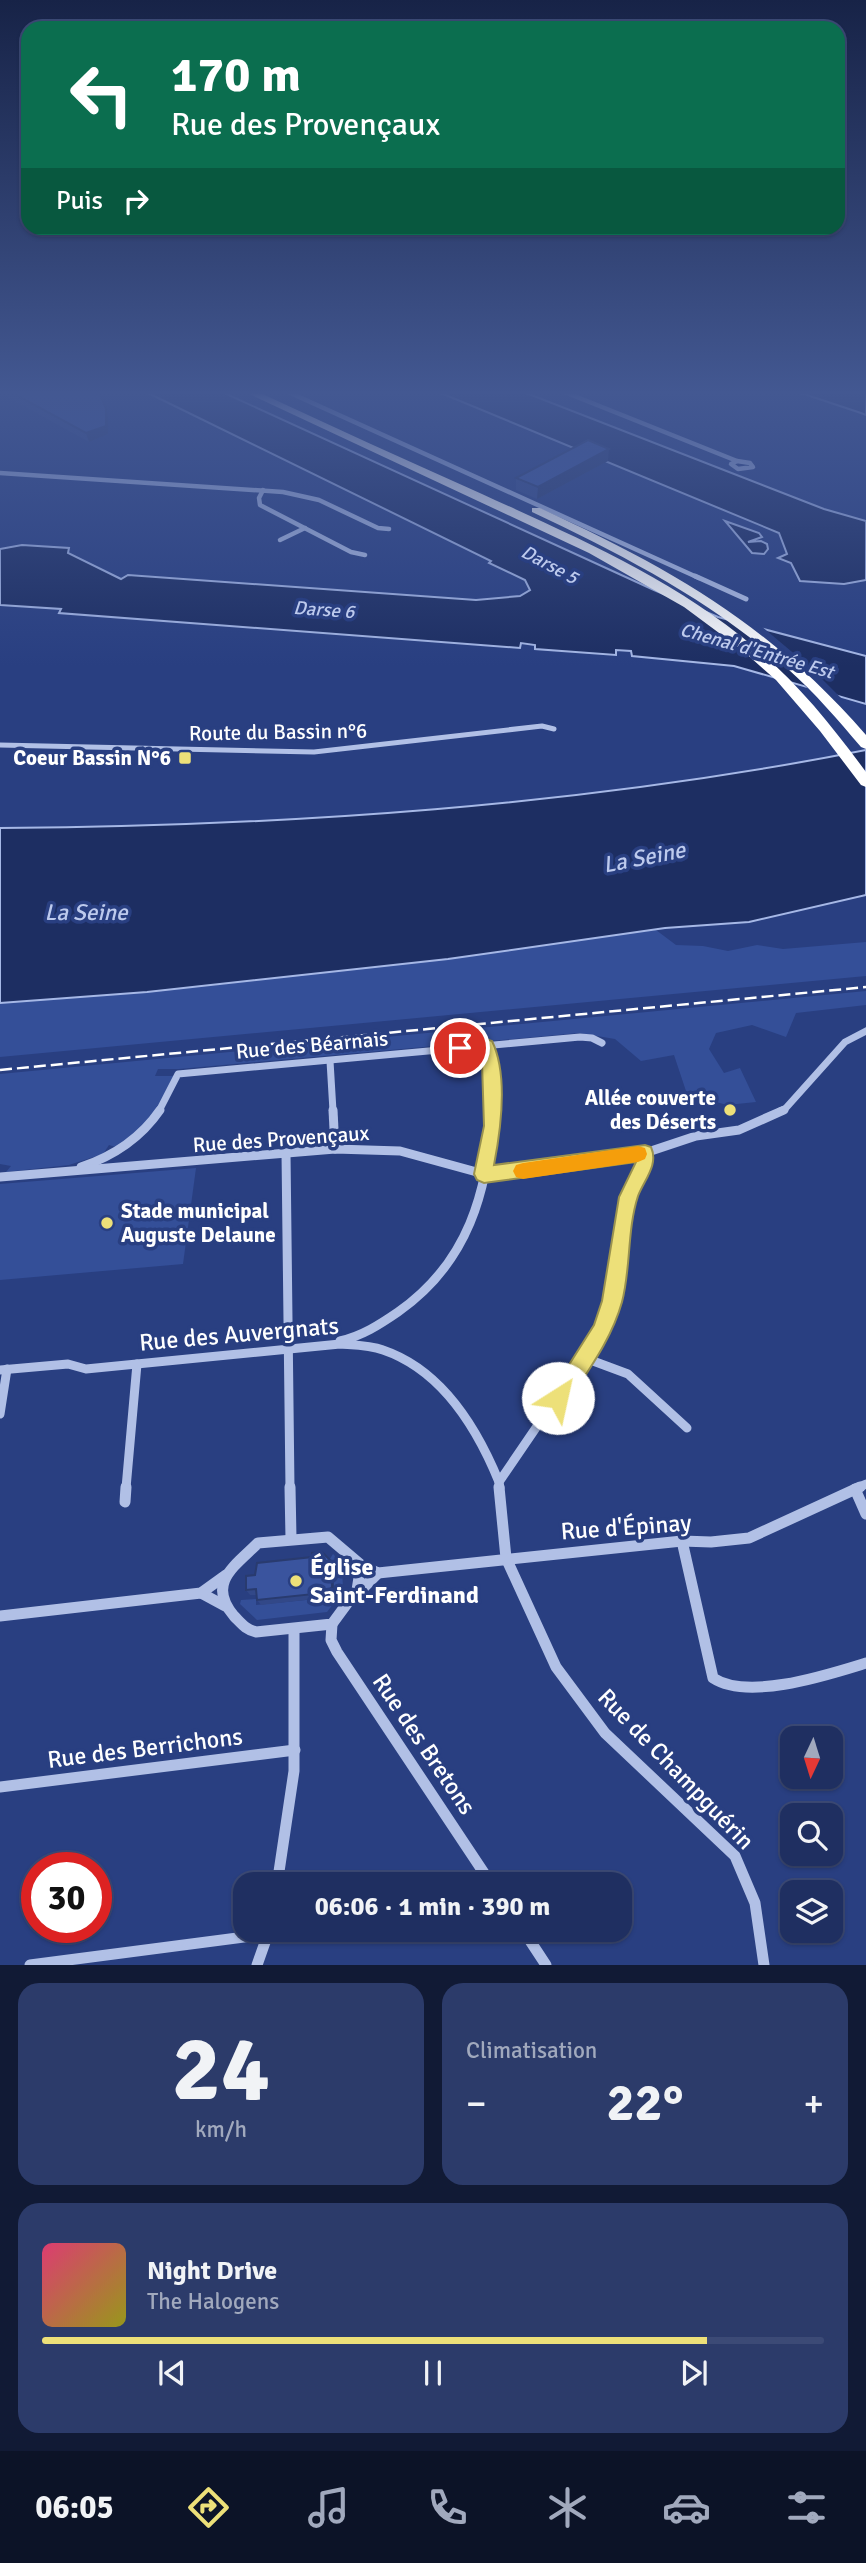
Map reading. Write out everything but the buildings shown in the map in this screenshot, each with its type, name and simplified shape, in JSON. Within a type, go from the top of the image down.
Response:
[{"type":"highway","points":[[447,483],[550,530],[664,588],[712,619],[791,687],[828,729],[866,782]]},
{"type":"highway","points":[[475,483],[566,524],[686,585],[727,611],[773,646],[815,684],[866,744]]},
{"type":"street","points":[[150,483],[263,490],[319,500],[378,528],[389,530]]},
{"type":"street","points":[[488,483],[746,600]]},
{"type":"street","points":[[263,490],[259,498],[260,505],[351,552],[365,555]]},
{"type":"street","points":[[280,540],[305,528]]},
{"type":"street","name":"Route du Bassin n°6","points":[[0,745],[314,752],[542,726],[554,729]]},
{"type":"street","name":"Rue des Provençaux","points":[[0,1177],[335,1149],[400,1151],[484,1174],[645,1153],[696,1136],[739,1130],[785,1110],[845,1042],[866,1031]]},
{"type":"street","name":"Rue des Béarnais","points":[[67,1171],[107,1157],[140,1136],[161,1111],[178,1074],[580,1037],[592,1038],[601,1043]]},
{"type":"street","points":[[312,1347],[368,1333],[421,1297],[440,1275],[464,1239],[475,1216],[491,1138],[494,1103],[486,1045]]},
{"type":"street","points":[[330,1061],[335,1149]]},
{"type":"street","points":[[286,1153],[291,1538]]},
{"type":"street","points":[[499,1482],[602,1331],[612,1301],[629,1197],[645,1161],[645,1153]]},
{"type":"street","name":"Rue des Auvergnats","points":[[4,1370],[68,1364],[86,1369],[340,1344],[380,1348],[419,1370],[443,1388],[463,1410],[478,1433],[499,1482]]},
{"type":"street","points":[[585,1358],[628,1374],[687,1428]]},
{"type":"street","points":[[125,1502],[137,1364]]},
{"type":"street","points":[[0,1414],[4,1370]]},
{"type":"street","name":"Rue de Champguérin","points":[[499,1482],[506,1558],[556,1667],[605,1733],[736,1856],[755,1903],[764,1965]]},
{"type":"street","name":"Rue d'Épinay","points":[[378,1573],[682,1541],[711,1542],[748,1538],[866,1484]]},
{"type":"street","points":[[855,1489],[866,1514]]},
{"type":"street","points":[[0,1616],[201,1593],[227,1574],[254,1545],[291,1538],[328,1537],[361,1564],[378,1573],[355,1595],[332,1624],[294,1629],[256,1632],[246,1629],[226,1606],[201,1593]]},
{"type":"street","points":[[682,1541],[713,1678],[736,1688],[810,1680],[866,1663]]},
{"type":"street","points":[[355,1595],[361,1580],[361,1564]]},
{"type":"street","points":[[226,1606],[221,1588],[227,1574]]},
{"type":"street","name":"Rue des Bretons","points":[[332,1624],[331,1640],[337,1652],[483,1872]]},
{"type":"street","points":[[280,1872],[295,1750],[294,1629]]},
{"type":"street","name":"Rue des Berrichons","points":[[0,1787],[295,1750]]},
{"type":"street","points":[[30,1965],[233,1937]]},
{"type":"street","points":[[257,1965],[265,1942]]},
{"type":"street","points":[[531,1942],[546,1965]]},
{"type":"shaded area","points":[[656,930],[676,945],[703,946],[728,951],[757,945],[783,949],[866,942],[866,976],[0,1057],[0,1003],[202,987]]},
{"type":"shaded area","points":[[866,991],[866,1005],[796,1013],[786,1037],[752,1025],[716,1033],[709,1049],[724,1073],[740,1068],[756,1102],[727,1105],[687,1094],[674,1055],[641,1061],[615,1039],[579,1033],[158,1069],[155,1076],[175,1076],[157,1113],[119,1148],[109,1145],[103,1154],[69,1165],[6,1172],[11,1166],[0,1164],[0,1074]]},
{"type":"shaded area","name":"Stade municipal Auguste Delaune","points":[[196,1168],[183,1264],[0,1280],[0,1184]]},
{"type":"shaded area","points":[[333,1554],[342,1563],[343,1591],[327,1612],[257,1620],[240,1604],[241,1600],[256,1599],[256,1605],[316,1599],[326,1602],[334,1592],[333,1567],[328,1562]]},
{"type":"water","points":[[331,483],[420,483],[718,617],[866,656],[866,704],[734,666],[632,656],[631,651],[616,650],[616,655],[535,649],[535,645],[521,643],[520,648],[59,613],[61,609],[0,605],[0,549],[22,545],[69,548],[68,553],[121,579],[128,575],[476,600],[520,596],[530,590],[525,580],[489,563],[491,561]]},
{"type":"water","points":[[658,483],[756,483],[824,509],[866,521],[866,580],[844,584],[800,581],[791,563],[778,558],[787,554],[779,533]]},
{"type":"water","points":[[725,521],[759,533],[762,537],[748,542],[761,541],[767,544],[768,549],[764,554],[752,553]]},
{"type":"water","name":"La Seine","points":[[866,750],[866,895],[749,922],[665,928],[448,959],[147,992],[0,1003],[0,828],[218,823],[435,809],[651,786]]},
{"type":"pier","points":[[720,613],[760,625],[810,667],[844,701],[811,692],[785,665]]},
{"type":"railway","points":[[0,1070],[866,987]]},
{"type":"slow traffic","points":[[523,1171],[638,1154]]},
{"type":"place","name":"Coeur Bassin N°6","points":[[185,758]]},
{"type":"place","name":"Allée couverte des Déserts","points":[[730,1110]]},
{"type":"place","name":"Stade municipal Auguste Delaune","points":[[107,1223]]},
{"type":"place","name":"Église Saint-Ferdinand","points":[[296,1581]]},
{"type":"route","points":[[460,1048],[486,1045],[490,1062],[494,1103],[484,1174],[502,1174],[645,1153],[645,1161],[625,1213],[612,1301],[602,1331],[558,1398]]},
{"type":"water label","name":"Darse 5","points":[[550,564]]},
{"type":"water label","name":"Darse 6","points":[[324,609]]},
{"type":"water label","name":"Chenal d'Entrée Est","points":[[757,650]]}]
